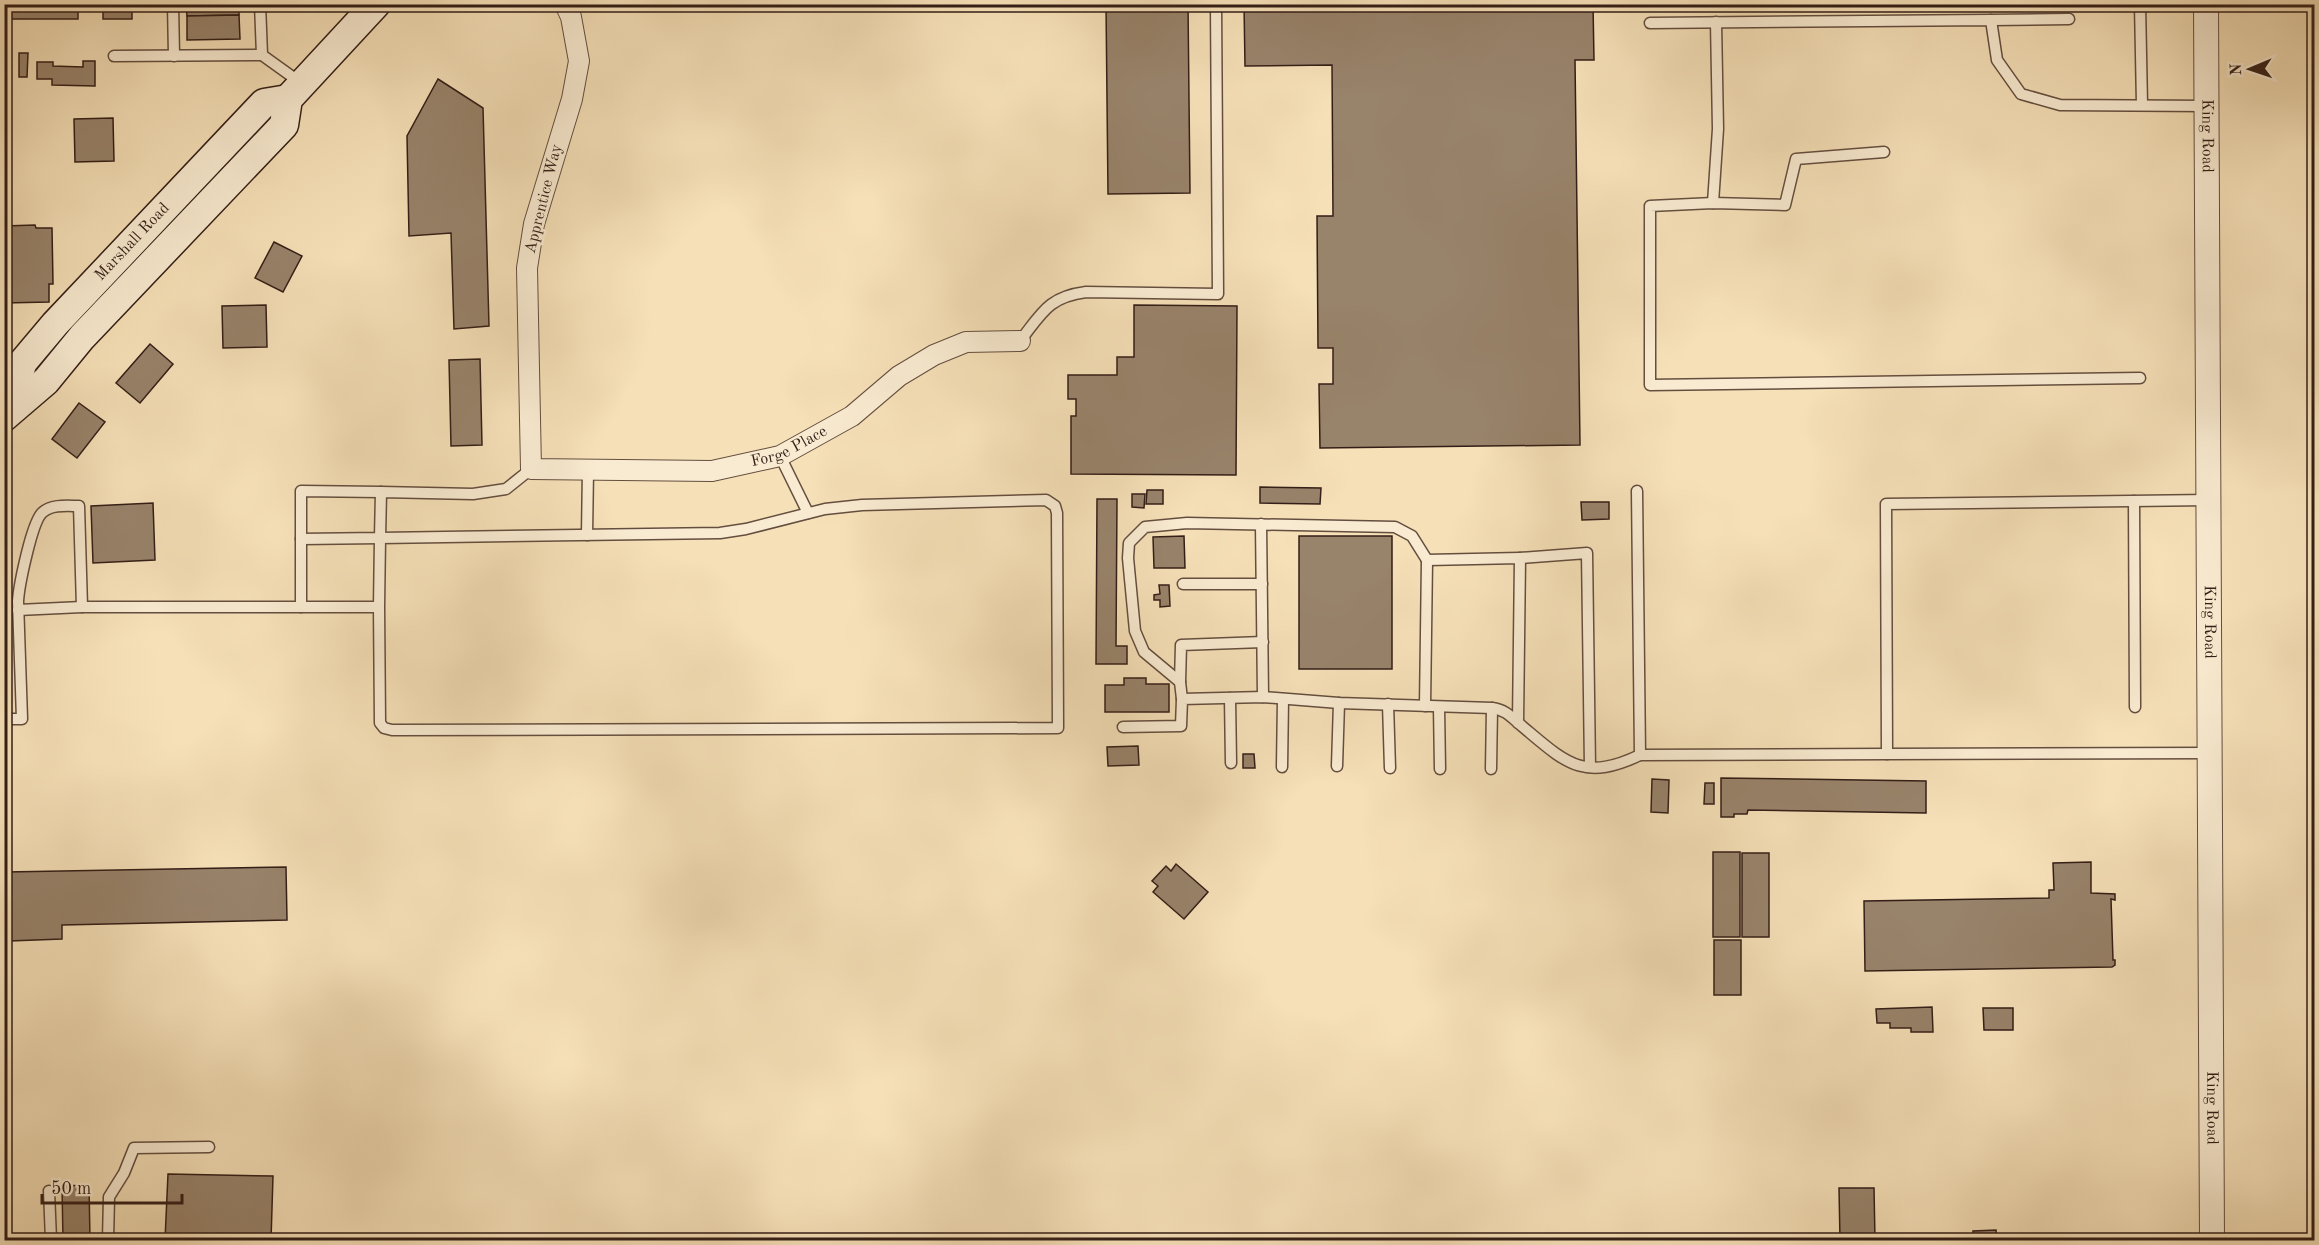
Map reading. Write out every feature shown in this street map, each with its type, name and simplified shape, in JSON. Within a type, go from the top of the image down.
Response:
[{"type":"main road","name":"Marshall Road","points":[[4,417],[46,381],[82,337],[284,125],[295,91],[376,4]]},
{"type":"main road","name":"Marshall Road","points":[[4,412],[23,362],[55,324],[264,103],[295,91]]},
{"type":"main road","points":[[82,337],[128,268],[173,220],[172,213],[166,207]]},
{"type":"street","name":"Apprentice Way","points":[[531,470],[527,268],[534,224],[572,99],[579,61],[571,17],[565,4]]},
{"type":"street","name":"King Road","points":[[2206,4],[2212,1240]]},
{"type":"street","name":"Forge Place","points":[[531,470],[712,471],[780,456],[852,416],[899,376],[934,356],[966,342],[1020,341]]},
{"type":"lane","points":[[173,4],[174,56]]},
{"type":"lane","points":[[260,4],[261,56],[295,91]]},
{"type":"lane","points":[[1020,341],[1047,307],[1065,295],[1086,292],[1218,294],[1216,4]]},
{"type":"lane","points":[[2140,4],[2142,105]]},
{"type":"lane","points":[[1650,23],[2069,19]]},
{"type":"lane","points":[[1991,20],[1997,60],[2021,94],[2060,105],[2207,106]]},
{"type":"lane","points":[[1713,203],[1718,129],[1716,22]]},
{"type":"lane","points":[[114,56],[261,56]]},
{"type":"lane","points":[[1884,152],[1796,159],[1785,205],[1713,203],[1650,206],[1650,385],[2140,378]]},
{"type":"lane","points":[[780,456],[808,513]]},
{"type":"lane","points":[[301,607],[301,491],[473,494],[506,489],[531,470]]},
{"type":"lane","points":[[587,535],[588,470]]},
{"type":"lane","points":[[1637,491],[1640,755]]},
{"type":"lane","points":[[300,539],[380,538],[720,533],[746,529],[808,513],[862,505],[1046,500],[1052,502],[1057,513],[1058,728],[392,730],[384,728],[380,723],[379,607],[380,538],[381,492]]},
{"type":"lane","points":[[1887,754],[1886,504],[2209,500]]},
{"type":"lane","points":[[2134,501],[2135,707]]},
{"type":"lane","points":[[4,719],[22,719],[19,587],[37,518],[50,507],[79,506],[82,607]]},
{"type":"lane","points":[[1180,682],[1144,652],[1135,631],[1128,558],[1129,543],[1145,527],[1187,523],[1395,527],[1412,536],[1427,560],[1425,706]]},
{"type":"lane","points":[[1261,524],[1263,697]]},
{"type":"lane","points":[[1427,560],[1520,558],[1587,553],[1590,767]]},
{"type":"lane","points":[[1518,723],[1520,558]]},
{"type":"lane","points":[[1184,584],[1262,585]]},
{"type":"lane","points":[[18,610],[82,607],[379,607]]},
{"type":"lane","points":[[1123,727],[1181,726],[1181,645],[1263,642]]},
{"type":"lane","points":[[1182,699],[1263,697],[1339,703],[1502,709],[1551,750],[1575,766],[1601,768],[1621,764],[1640,755],[2211,753]]},
{"type":"lane","points":[[1230,698],[1231,763]]},
{"type":"lane","points":[[1282,767],[1283,699]]},
{"type":"lane","points":[[1337,766],[1339,703]]},
{"type":"lane","points":[[1388,704],[1390,768]]},
{"type":"lane","points":[[1439,707],[1440,769]]},
{"type":"lane","points":[[1491,769],[1492,708]]},
{"type":"lane","points":[[108,1240],[109,1197],[124,1173],[134,1148],[209,1147]]},
{"type":"lane","points":[[49,1191],[51,1240]]},
{"type":"building","points":[[4,4],[159,4],[159,11],[132,10],[132,19],[103,19],[103,11],[78,11],[78,19],[4,19]]},
{"type":"building","points":[[186,4],[239,4],[239,15],[187,16]]},
{"type":"building","points":[[1106,4],[1188,4],[1190,193],[1108,194]]},
{"type":"building","points":[[1244,4],[1593,4],[1594,60],[1575,60],[1580,445],[1320,448],[1319,384],[1333,384],[1333,348],[1318,348],[1317,216],[1333,216],[1332,65],[1245,66]]},
{"type":"building","points":[[239,15],[240,39],[187,40],[187,16]]},
{"type":"building","points":[[19,53],[28,53],[27,77],[19,77]]},
{"type":"building","points":[[83,61],[95,61],[95,86],[52,85],[52,79],[37,79],[37,62],[53,62],[53,66],[83,67]]},
{"type":"building","points":[[438,79],[483,108],[489,326],[454,329],[451,233],[409,236],[407,136]]},
{"type":"building","points":[[4,107],[7,107],[8,140],[4,140]]},
{"type":"building","points":[[113,118],[114,161],[75,162],[74,119]]},
{"type":"building","points":[[35,225],[36,228],[52,228],[53,284],[49,284],[49,302],[4,303],[4,226]]},
{"type":"building","points":[[274,242],[302,256],[283,292],[255,278]]},
{"type":"building","points":[[266,305],[267,347],[223,348],[222,306]]},
{"type":"building","points":[[1134,305],[1237,306],[1236,475],[1071,474],[1071,416],[1076,416],[1076,399],[1068,399],[1068,375],[1117,375],[1117,357],[1134,357]]},
{"type":"building","points":[[150,344],[173,364],[140,403],[116,383]]},
{"type":"building","points":[[480,359],[482,445],[451,446],[449,360]]},
{"type":"building","points":[[79,403],[105,422],[77,458],[52,439]]},
{"type":"building","points":[[1260,487],[1321,488],[1320,504],[1260,503]]},
{"type":"building","points":[[1147,490],[1163,490],[1163,504],[1146,504]]},
{"type":"building","points":[[1132,494],[1145,494],[1144,508],[1132,507]]},
{"type":"building","points":[[1097,499],[1117,499],[1116,646],[1127,646],[1127,664],[1096,664]]},
{"type":"building","points":[[1581,502],[1609,502],[1609,519],[1582,520]]},
{"type":"building","points":[[153,503],[155,560],[93,563],[91,506]]},
{"type":"building","points":[[1184,536],[1185,568],[1154,568],[1153,537]]},
{"type":"building","points":[[1299,536],[1392,536],[1392,669],[1299,669]]},
{"type":"building","points":[[1159,585],[1169,585],[1170,606],[1160,607],[1160,600],[1154,600],[1154,595],[1160,594]]},
{"type":"building","points":[[1124,678],[1146,678],[1146,684],[1169,684],[1169,712],[1105,712],[1105,685],[1124,685]]},
{"type":"building","points":[[1138,746],[1139,765],[1108,766],[1107,747]]},
{"type":"building","points":[[1243,754],[1254,754],[1255,768],[1243,768]]},
{"type":"building","points":[[1721,778],[1926,781],[1926,813],[1748,810],[1747,814],[1721,817]]},
{"type":"building","points":[[1652,779],[1669,780],[1668,813],[1651,812]]},
{"type":"building","points":[[1705,783],[1714,783],[1714,804],[1704,804]]},
{"type":"building","points":[[1713,852],[1740,852],[1740,937],[1713,937]]},
{"type":"building","points":[[1742,853],[1769,853],[1769,937],[1742,937]]},
{"type":"building","points":[[2091,862],[2091,893],[2115,894],[2115,900],[2111,899],[2113,960],[2115,960],[2115,965],[2112,967],[1865,971],[1864,901],[2049,898],[2049,890],[2054,890],[2053,863]]},
{"type":"building","points":[[1176,864],[1208,892],[1184,919],[1153,892],[1158,886],[1152,881],[1166,866],[1171,871]]},
{"type":"building","points":[[286,867],[287,920],[62,925],[62,939],[9,941],[9,950],[7,950],[6,872]]},
{"type":"building","points":[[1714,940],[1741,940],[1741,995],[1714,995]]},
{"type":"building","points":[[1932,1007],[1933,1032],[1911,1032],[1911,1028],[1890,1028],[1890,1023],[1877,1023],[1876,1009]]},
{"type":"building","points":[[1983,1008],[2013,1008],[2013,1030],[1984,1030]]},
{"type":"building","points":[[168,1174],[273,1176],[271,1240],[165,1240]]},
{"type":"building","points":[[89,1185],[90,1240],[63,1240],[62,1186]]},
{"type":"building","points":[[1839,1188],[1874,1188],[1875,1240],[1840,1240]]},
{"type":"building","points":[[1996,1230],[1997,1240],[1973,1240],[1973,1231]]},
{"type":"building","points":[[1813,1238],[1813,1240],[1641,1240],[1641,1239]]}]
